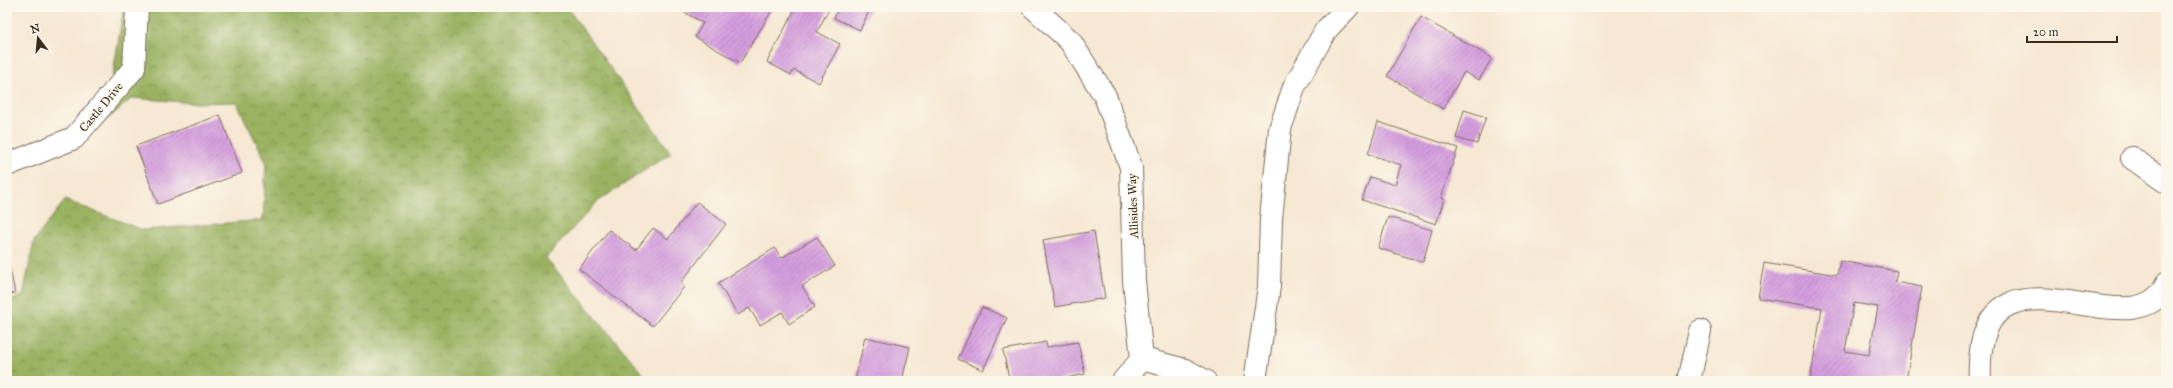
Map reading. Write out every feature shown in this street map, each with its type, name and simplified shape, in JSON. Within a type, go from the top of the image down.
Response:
[{"type":"street","name":"Castle Drive","points":[[7,165],[74,138],[134,68],[137,7]]},
{"type":"street","name":"Allisides Way","points":[[1033,7],[1070,41],[1105,96],[1132,167],[1134,281],[1142,359]]},
{"type":"street","points":[[1255,381],[1269,287],[1271,218],[1280,129],[1294,87],[1326,30],[1348,7]]},
{"type":"street","points":[[2132,158],[2166,182]]},
{"type":"street","points":[[1980,381],[1979,357],[1990,322],[2005,306],[2032,298],[2118,308],[2144,307],[2163,292],[2166,284]]},
{"type":"street","points":[[1689,381],[1700,331]]},
{"type":"street","points":[[1123,381],[1142,359],[1185,370],[1205,381]]},
{"type":"green space","points":[[124,7],[567,7],[671,153],[597,202],[546,258],[649,381],[7,381],[7,302],[23,295],[34,241],[65,200],[143,230],[263,220],[266,162],[236,102],[197,103],[132,98],[86,138],[112,79]]},
{"type":"building","points":[[7,7],[12,7],[8,37],[7,36]]},
{"type":"building","points":[[675,7],[774,7],[740,63],[695,37],[703,23]]},
{"type":"building","points":[[796,7],[830,7],[817,32],[840,44],[819,83],[794,70],[791,75],[767,62]]},
{"type":"building","points":[[839,7],[871,7],[860,30],[834,18]]},
{"type":"building","points":[[1421,17],[1492,58],[1479,80],[1464,72],[1443,109],[1387,76]]},
{"type":"building","points":[[1464,110],[1486,117],[1477,144],[1456,138]]},
{"type":"building","points":[[220,115],[242,173],[158,204],[136,146]]},
{"type":"building","points":[[1378,122],[1458,148],[1441,198],[1444,199],[1436,224],[1362,200],[1370,177],[1395,185],[1401,165],[1368,154]]},
{"type":"building","points":[[697,202],[726,224],[680,284],[684,287],[653,326],[579,269],[609,230],[636,250],[653,228],[668,239]]},
{"type":"building","points":[[1388,217],[1432,230],[1423,262],[1378,248]]},
{"type":"building","points":[[1094,231],[1105,298],[1055,307],[1043,240]]},
{"type":"building","points":[[817,237],[835,266],[802,286],[815,307],[789,324],[782,312],[760,325],[749,308],[738,315],[718,283],[775,248],[781,258]]},
{"type":"building","points":[[1840,261],[1897,271],[1895,282],[1922,287],[1906,381],[1810,381],[1822,308],[1758,298],[1764,263],[1837,275]],"holes":[[[1854,303],[1878,307],[1869,355],[1845,351]]]},
{"type":"building","points":[[9,264],[15,293],[7,295],[7,265]]},
{"type":"building","points":[[982,307],[1007,318],[983,370],[958,359]]},
{"type":"building","points":[[865,337],[910,347],[902,381],[855,381]]},
{"type":"building","points":[[1046,342],[1047,347],[1078,342],[1085,374],[1052,381],[999,381],[1009,378],[1003,350]]}]
